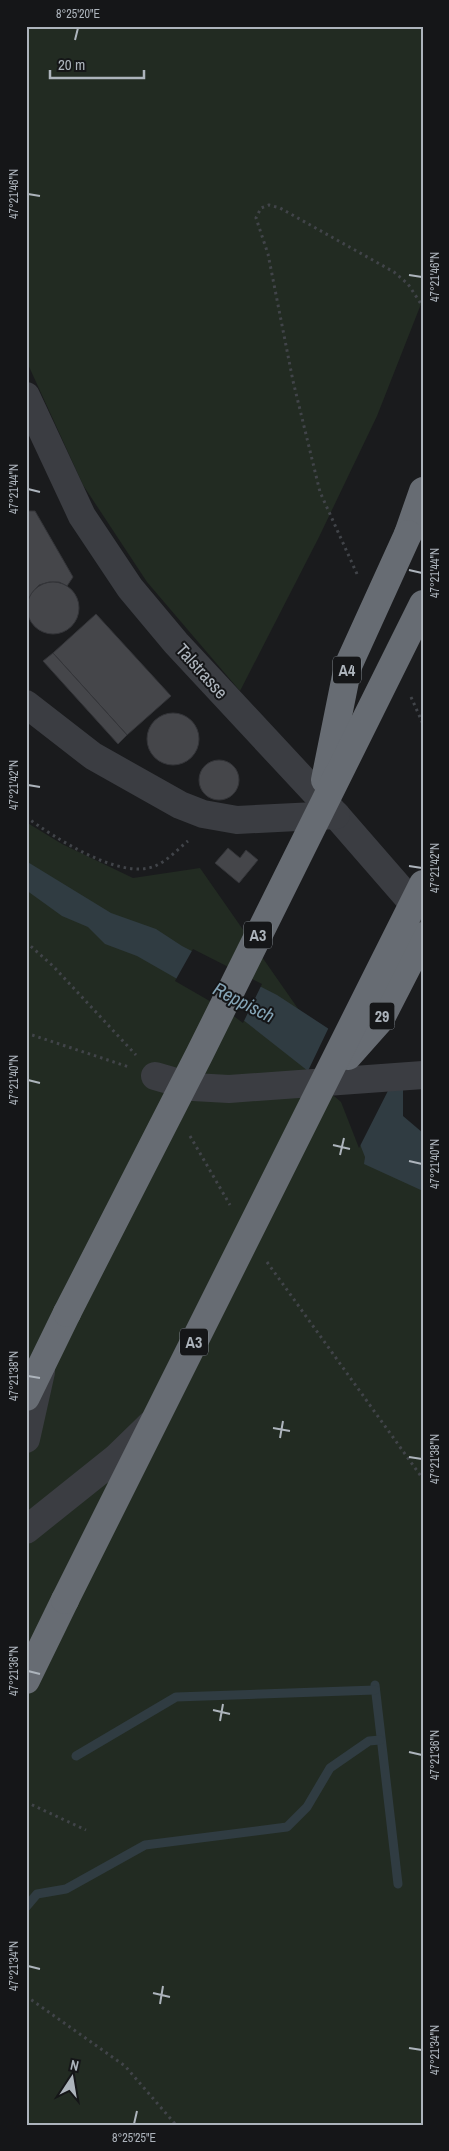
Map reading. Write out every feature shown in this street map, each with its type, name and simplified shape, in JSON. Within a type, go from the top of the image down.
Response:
[{"type":"highway","name":"A4","points":[[327,815],[348,666],[408,534],[423,491]]},
{"type":"highway","name":"A3","points":[[26,1397],[327,815],[423,604]]},
{"type":"highway","name":"A3","points":[[26,1680],[317,1084],[423,884]]},
{"type":"highway","name":"29","points":[[317,1084],[380,1020],[423,936]]},
{"type":"street","name":"Talstrasse","points":[[26,396],[70,492],[112,564],[176,643],[327,815],[423,915]]},
{"type":"street","points":[[26,704],[94,756],[180,805],[217,818],[237,820],[327,815]]},
{"type":"street","points":[[155,1076],[208,1089],[317,1084],[418,1075]]},
{"type":"street","points":[[26,1439],[43,1363]]},
{"type":"street","points":[[26,1530],[116,1458],[154,1421]]},
{"type":"path","points":[[360,581],[320,492],[293,381],[268,254],[256,218],[261,208],[269,205],[280,208],[394,272],[408,284],[423,307]]},
{"type":"path","points":[[407,688],[423,724]]},
{"type":"path","points":[[26,816],[55,835],[106,862],[122,868],[140,870],[155,866],[163,861],[217,818]]},
{"type":"path","points":[[26,942],[81,995],[155,1076]]},
{"type":"path","points":[[26,1033],[155,1076]]},
{"type":"path","points":[[187,1130],[232,1208]]},
{"type":"path","points":[[265,1260],[423,1479]]},
{"type":"path","points":[[26,1802],[86,1830]]},
{"type":"path","points":[[26,1996],[125,2066],[176,2125]]},
{"type":"shaded area","points":[[26,26],[423,26],[423,299],[377,416],[319,537],[240,691],[147,582],[83,485],[26,360]]},
{"type":"shaded area","points":[[26,822],[62,844],[133,878],[200,868],[423,1188],[423,2125],[26,2125]]},
{"type":"water","name":"Reppisch","points":[[26,861],[111,913],[156,929],[182,946],[277,995],[361,1050],[403,1087],[403,1116],[423,1133],[423,1191],[364,1164],[365,1157],[343,1101],[228,1008],[137,956],[105,944],[88,927],[62,916],[26,890]]},
{"type":"pier","points":[[193,949],[262,984],[243,1023],[227,1011],[175,981]]},
{"type":"pier","points":[[329,1027],[362,1049],[395,1077],[359,1148],[341,1102],[307,1073]]},
{"type":"building","points":[[26,511],[35,511],[73,577],[67,586],[59,582],[39,585],[32,593],[27,609]]},
{"type":"building","points":[[48,582],[58,582],[68,586],[75,593],[79,608],[75,623],[68,630],[58,634],[48,634],[38,630],[31,623],[27,613],[27,603],[31,593],[38,586]]},
{"type":"building","points":[[96,614],[171,696],[127,735],[53,653]]},
{"type":"building","points":[[53,653],[127,735],[118,744],[43,661]]},
{"type":"building","points":[[168,713],[178,713],[192,720],[199,734],[199,744],[192,758],[178,765],[168,765],[158,761],[151,754],[147,744],[147,734],[151,724],[158,717]]},
{"type":"building","points":[[219,760],[233,766],[239,780],[233,794],[219,800],[205,794],[199,780],[205,766]]},
{"type":"building","points":[[228,848],[240,858],[246,850],[258,860],[239,883],[215,863]]},
{"type":"waterway","points":[[375,1685],[398,1884]]},
{"type":"waterway","points":[[76,1756],[176,1697],[375,1690]]},
{"type":"waterway","points":[[26,1907],[37,1894],[66,1889],[145,1845],[287,1827],[307,1807],[330,1768],[369,1741],[380,1740]]}]
